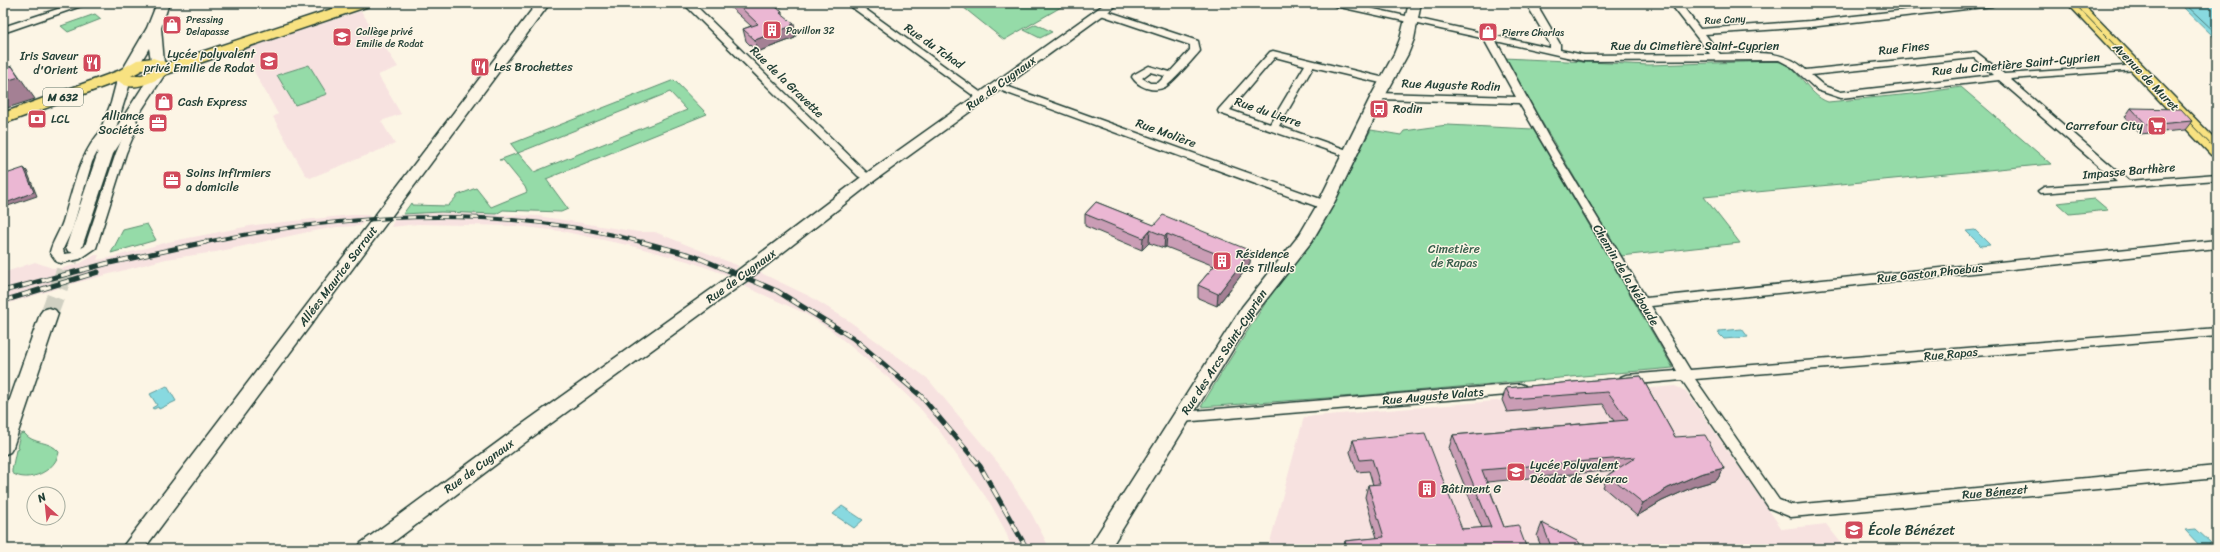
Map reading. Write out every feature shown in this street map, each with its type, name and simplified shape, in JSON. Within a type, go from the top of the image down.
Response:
[{"type":"main road","points":[[126,78],[145,80],[159,68],[364,3]]},
{"type":"main road","name":"Avenue de Muret","points":[[2074,3],[2217,151]]},
{"type":"main road","name":"Avenue de Muret","points":[[2084,3],[2217,139]]},
{"type":"main road","name":"M 632","points":[[3,120],[39,106],[126,78]]},
{"type":"main road","name":"M 632","points":[[3,120],[126,78]]},
{"type":"street","points":[[3,30],[85,3]]},
{"type":"street","points":[[74,247],[105,155],[107,131],[120,99],[126,78],[154,28],[163,3]]},
{"type":"street","name":"Allées Maurice Sarraut","points":[[132,549],[544,3]]},
{"type":"street","name":"Rue de la Gravette","points":[[688,3],[856,168],[869,178]]},
{"type":"street","name":"Rue du Tchad","points":[[851,3],[982,97]]},
{"type":"street","name":"Rue de Cugnaux","points":[[368,549],[527,431],[743,275],[869,178],[1114,3]]},
{"type":"street","name":"Rue du Cimetière Saint-Cyprien","points":[[1335,3],[1555,53],[1590,58],[1780,57],[1792,62],[1821,90],[1841,95],[2000,77],[2137,67]]},
{"type":"street","name":"Rue des Arcs Saint-Cyprien","points":[[1100,549],[1248,311],[1306,237],[1325,205],[1385,81],[1401,54],[1415,3]]},
{"type":"street","points":[[1531,3],[1555,44],[1555,53]]},
{"type":"street","points":[[1676,4],[1698,3]]},
{"type":"street","name":"Rue Cany","points":[[1699,32],[1810,24],[1992,3]]},
{"type":"street","points":[[1676,4],[1718,58]]},
{"type":"street","points":[[1101,12],[1195,43],[1195,51],[1171,75]]},
{"type":"street","points":[[105,155],[159,68],[154,28]]},
{"type":"street","name":"Chemin de la Néboude","points":[[1491,38],[1491,43],[1523,100],[1642,303],[1686,375],[1774,504]]},
{"type":"street","name":"Rue du Lierre","points":[[1349,154],[1224,111],[1273,54],[1385,81]]},
{"type":"street","name":"Rue Fines","points":[[1802,73],[1970,54],[1976,55],[2126,184]]},
{"type":"street","points":[[1273,127],[1310,64]]},
{"type":"street","name":"Rue Molière","points":[[998,86],[1325,205]]},
{"type":"street","name":"Rue Auguste Rodin","points":[[1378,96],[1523,100]]},
{"type":"street","points":[[3,113],[26,106],[39,106]]},
{"type":"street","points":[[107,131],[100,136],[91,154],[66,232],[57,246],[56,252],[61,259],[76,256],[90,248],[121,153],[133,125],[130,116]]},
{"type":"street","name":"Impasse Barthère","points":[[2044,192],[2217,177]]},
{"type":"street","name":"Rue Gaston Phoebus","points":[[1642,303],[2217,244]]},
{"type":"street","points":[[3,447],[49,314]]},
{"type":"street","name":"Rue Rapas","points":[[1686,375],[2217,332]]},
{"type":"street","points":[[1611,381],[1686,375]]},
{"type":"street","name":"Rue Auguste Valats","points":[[1181,418],[1531,388]]},
{"type":"street","name":"Rue Bénezet","points":[[1774,504],[1791,511],[2217,472]]},
{"type":"shaded area","points":[[361,11],[398,67],[378,75],[401,114],[381,121],[395,144],[310,178],[305,174],[273,117],[278,114],[242,50]]},
{"type":"shaded area","points":[[441,212],[538,216],[638,232],[655,232],[739,266],[735,269],[754,276],[759,272],[811,297],[849,321],[927,378],[999,464],[1030,511],[1050,549],[1012,549],[1005,530],[990,503],[941,433],[918,406],[891,380],[831,330],[802,312],[744,286],[749,280],[731,272],[727,275],[691,262],[632,246],[561,231],[516,226],[418,224],[391,227],[394,220],[364,222],[360,226],[337,227],[216,252],[166,259],[72,284],[3,305],[3,273],[35,262],[52,268],[63,268],[81,263],[95,255],[99,255],[97,260],[109,258],[168,242],[255,225],[352,215],[370,215],[367,218]]},
{"type":"shaded area","name":"Lycée Polyvalent Déodat de Séverac","points":[[1675,386],[1686,391],[1782,529],[1826,524],[1846,549],[1268,549],[1304,417]]},
{"type":"green space","points":[[958,3],[1068,3],[1004,40]]},
{"type":"green space","points":[[95,14],[101,19],[68,32],[61,26]]},
{"type":"green space","points":[[1036,24],[1052,32],[1040,38],[1024,30]]},
{"type":"green space","points":[[1504,58],[1649,65],[1776,61],[1791,68],[1814,93],[1828,102],[1922,93],[1961,87],[2051,164],[1704,197],[1740,243],[1621,256]]},
{"type":"green space","points":[[309,65],[327,94],[295,105],[277,75]]},
{"type":"green space","points":[[674,80],[707,114],[546,179],[568,209],[561,212],[503,210],[496,214],[441,212],[403,214],[411,203],[412,205],[448,206],[458,195],[476,188],[491,207],[527,192],[525,187],[503,160],[499,160],[518,153],[511,144]],"holes":[[[670,92],[687,110],[534,172],[518,153]]]},
{"type":"green space","name":"Cimetière de Rapas","points":[[1447,125],[1533,129],[1673,368],[1368,395],[1201,407],[1277,285],[1294,262],[1308,248],[1319,232],[1371,130],[1401,135],[1404,131]]},
{"type":"green space","points":[[2095,199],[2108,210],[2069,214],[2057,203]]},
{"type":"green space","points":[[147,224],[156,240],[111,253],[123,230]]},
{"type":"green space","points":[[24,433],[32,439],[55,448],[59,452],[53,465],[47,470],[40,474],[26,477],[18,476],[12,473],[16,450],[19,449],[19,447],[17,447],[20,434]]},
{"type":"water","points":[[2179,3],[2217,3],[2217,40]]},
{"type":"water","points":[[1975,230],[1990,245],[1981,246],[1966,231]]},
{"type":"water","points":[[1742,329],[1748,337],[1724,339],[1718,333],[1720,333],[1719,331]]},
{"type":"water","points":[[167,386],[176,401],[159,409],[158,407],[154,409],[152,408],[157,405],[150,394]]},
{"type":"water","points":[[842,506],[863,520],[854,528],[833,514]]},
{"type":"water","points":[[2196,529],[2211,543],[2209,544],[2211,546],[2201,547],[2185,530]]},
{"type":"building","points":[[736,3],[771,3],[782,12],[780,13],[794,24],[755,40],[743,29],[758,24]]},
{"type":"building","points":[[12,66],[19,77],[3,82],[3,69]]},
{"type":"building","points":[[2131,108],[2181,109],[2192,121],[2147,125]]},
{"type":"building","points":[[24,168],[34,192],[6,203],[3,193],[3,175]]},
{"type":"building","points":[[1096,202],[1154,225],[1163,215],[1251,251],[1218,294],[1198,285],[1221,258],[1215,256],[1217,254],[1167,234],[1165,236],[1150,230],[1143,238],[1085,214]]},
{"type":"building","points":[[1641,376],[1675,437],[1705,435],[1724,468],[1700,474],[1668,488],[1643,503],[1608,475],[1636,457],[1482,470],[1504,527],[1518,525],[1527,549],[1347,549],[1345,541],[1384,537],[1368,485],[1380,484],[1372,459],[1360,460],[1353,440],[1425,433],[1462,529],[1491,527],[1453,435],[1628,420],[1608,392],[1511,399],[1506,388]]},
{"type":"building","points":[[1542,523],[1579,542],[1582,549],[1552,549]]},
{"type":"tunnel","points":[[49,314],[74,247]]},
{"type":"tram line","points":[[2074,3],[2217,151]]},
{"type":"railway","points":[[203,243],[312,225],[424,217],[480,218],[535,222],[591,231],[645,243]]},
{"type":"railway","points":[[642,242],[694,256],[777,291],[853,338],[921,396],[980,466],[1027,549]]},
{"type":"railway","points":[[3,291],[105,264],[203,243]]},
{"type":"railway","points":[[3,301],[98,272]]},
{"type":"place","name":"Pressing Delapasse","points":[[172,25]]},
{"type":"place","name":"Pavillon 32","points":[[772,30]]},
{"type":"place","name":"Pierre Charlas","points":[[1488,32]]},
{"type":"place","name":"Collège privé Emilie de Rodat","points":[[342,37]]},
{"type":"place","name":"Lycée polyvalent privé Emilie de Rodat","points":[[269,61]]},
{"type":"place","name":"Iris Saveur d'Orient","points":[[92,63]]},
{"type":"place","name":"Les Brochettes","points":[[480,67]]},
{"type":"place","name":"Cash Express","points":[[164,102]]},
{"type":"place","name":"Rodin","points":[[1379,109]]},
{"type":"place","name":"LCL","points":[[37,119]]},
{"type":"place","name":"Alliance Sociétés","points":[[158,123]]},
{"type":"place","name":"Carrefour City","points":[[2157,126]]},
{"type":"place","name":"Soins infirmiers a domicile","points":[[172,180]]},
{"type":"place","name":"Résidence des Tilleuls","points":[[1222,261]]},
{"type":"place","name":"Lycée Polyvalent Déodat de Séverac","points":[[1516,472]]},
{"type":"place","name":"Bâtiment G","points":[[1427,489]]},
{"type":"place","name":"École Bénézet","points":[[1854,530]]}]
